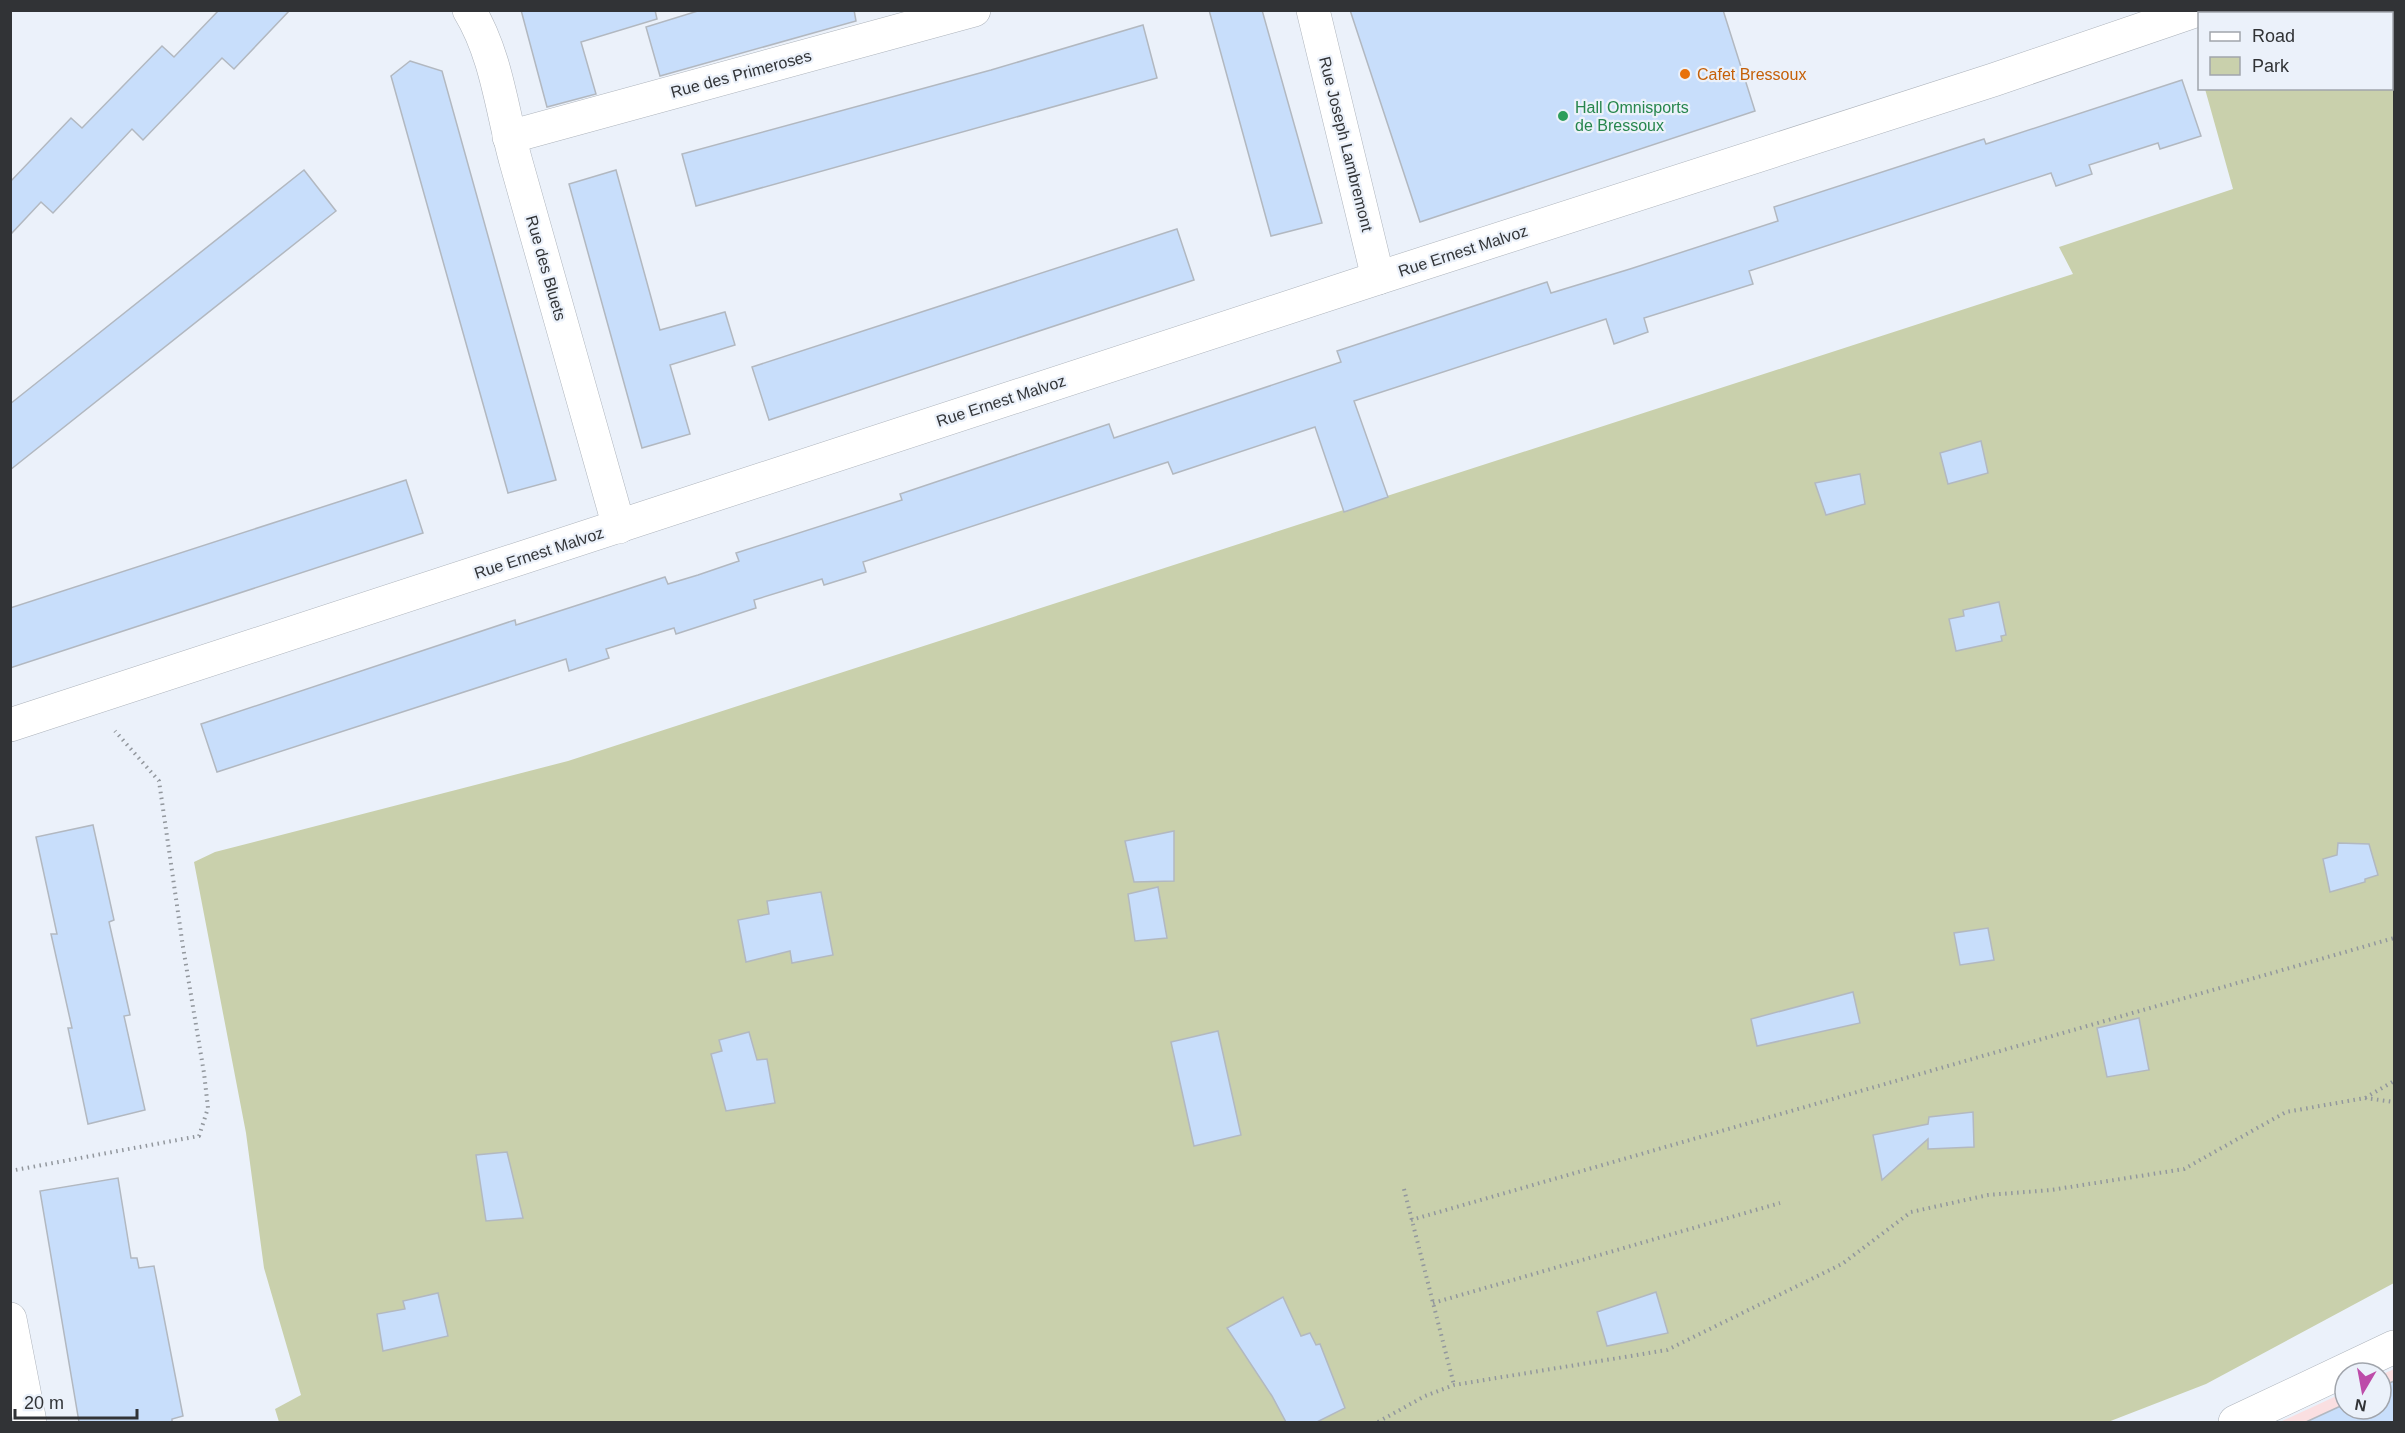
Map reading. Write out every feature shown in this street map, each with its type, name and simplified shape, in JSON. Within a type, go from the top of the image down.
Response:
[{"type":"street","name":"Rue des Bluets","points":[[469,10],[482,30],[509,137],[619,527]]},
{"type":"street","name":"Rue des Primeroses","points":[[509,137],[974,10]]},
{"type":"street","name":"Rue Joseph Lambremont","points":[[1313,10],[1378,278]]},
{"type":"street","name":"Rue Ernest Malvoz","points":[[10,725],[1378,278],[1993,80],[2151,18],[2198,10]]},
{"type":"street","points":[[10,1319],[30,1422]]},
{"type":"street","points":[[2235,1422],[2394,1347]]},
{"type":"path","points":[[10,1171],[199,1136],[208,1108],[159,781],[87,699]]},
{"type":"path","points":[[1411,1220],[2394,938]]},
{"type":"path","points":[[2365,1098],[2394,1081]]},
{"type":"path","points":[[1378,1422],[1425,1396],[1454,1385],[1667,1350],[1842,1264],[1911,1212],[1989,1195],[2051,1190],[2184,1169],[2286,1112],[2365,1098],[2394,1102]]},
{"type":"path","points":[[1404,1189],[1454,1385]]},
{"type":"path","points":[[1433,1303],[1780,1203]]},
{"type":"shaded area","points":[[2393,1369],[2394,1422],[2280,1422],[2333,1398],[2333,1421],[2393,1421]]},
{"type":"green space","points":[[2388,10],[2389,12],[2285,12]]},
{"type":"green space","points":[[2393,26],[2394,1283],[2206,1384],[2108,1422],[279,1422],[275,1409],[301,1395],[264,1268],[246,1133],[194,862],[215,852],[568,761],[2073,274],[2059,247],[2233,189],[2205,90],[2393,90]]},
{"type":"building","points":[[219,10],[290,10],[234,69],[222,58],[143,140],[132,129],[53,213],[41,202],[10,235],[10,182],[71,118],[82,128],[162,46],[174,57]]},
{"type":"building","points":[[521,10],[655,10],[657,19],[581,42],[596,94],[547,107]]},
{"type":"building","points":[[701,10],[854,10],[856,21],[660,76],[646,27]]},
{"type":"building","points":[[1209,10],[1262,10],[1322,223],[1271,236]]},
{"type":"building","name":"Hall Omnisports de Bressoux","points":[[1350,10],[1723,10],[1755,111],[1420,222]]},
{"type":"building","points":[[1143,25],[1157,78],[696,206],[682,154],[991,70]]},
{"type":"building","points":[[410,61],[442,71],[556,480],[508,493],[391,76]]},
{"type":"building","points":[[2182,80],[2201,136],[2160,149],[2158,143],[2089,165],[2092,174],[2056,186],[2051,173],[1749,271],[1753,284],[1644,318],[1648,332],[1614,344],[1606,319],[1354,401],[1388,497],[1344,512],[1315,427],[1173,474],[1168,462],[863,562],[866,572],[824,585],[822,579],[754,600],[756,608],[676,634],[674,628],[606,649],[609,658],[569,671],[566,659],[217,772],[201,724],[515,620],[516,625],[665,577],[668,584],[698,575],[739,561],[736,553],[902,500],[900,494],[1028,451],[1109,424],[1114,438],[1341,362],[1337,351],[1547,282],[1551,293],[1630,269],[1778,221],[1774,207],[1984,139],[1986,144]]},
{"type":"building","points":[[304,170],[336,211],[10,470],[10,404]]},
{"type":"building","points":[[616,170],[660,330],[725,312],[735,345],[670,365],[690,434],[642,448],[569,184]]},
{"type":"building","points":[[1177,229],[1194,280],[769,420],[752,367]]},
{"type":"building","points":[[1981,441],[1988,473],[1948,484],[1940,453]]},
{"type":"building","points":[[1860,474],[1865,504],[1826,515],[1815,483]]},
{"type":"building","points":[[406,480],[423,533],[10,668],[10,608]]},
{"type":"building","points":[[1999,602],[2006,635],[2001,636],[2002,641],[1956,651],[1949,619],[1964,616],[1963,610]]},
{"type":"building","points":[[93,825],[114,920],[109,922],[130,1015],[124,1016],[145,1110],[88,1124],[68,1028],[72,1028],[51,934],[57,934],[36,837]]},
{"type":"building","points":[[1174,831],[1174,881],[1134,882],[1125,841]]},
{"type":"building","points":[[2338,843],[2369,844],[2378,875],[2365,879],[2365,882],[2330,892],[2323,859],[2337,855]]},
{"type":"building","points":[[1158,887],[1167,938],[1135,941],[1128,894]]},
{"type":"building","points":[[821,892],[833,955],[792,963],[790,951],[746,962],[738,920],[769,914],[767,901]]},
{"type":"building","points":[[1988,928],[1994,960],[1960,965],[1954,933]]},
{"type":"building","points":[[1853,992],[1860,1023],[1757,1046],[1751,1019]]},
{"type":"building","points":[[2139,1018],[2149,1070],[2107,1077],[2097,1028]]},
{"type":"building","points":[[1218,1031],[1241,1135],[1194,1146],[1171,1042]]},
{"type":"building","points":[[749,1032],[757,1060],[767,1059],[775,1103],[726,1111],[711,1054],[722,1051],[719,1040]]},
{"type":"building","points":[[1973,1112],[1974,1147],[1928,1149],[1928,1139],[1882,1180],[1873,1135],[1928,1124],[1929,1117]]},
{"type":"building","points":[[507,1152],[523,1218],[486,1221],[476,1155]]},
{"type":"building","points":[[118,1178],[131,1258],[137,1258],[139,1268],[154,1266],[183,1416],[172,1419],[172,1422],[79,1422],[40,1191]]},
{"type":"building","points":[[1656,1292],[1668,1333],[1607,1346],[1597,1312]]},
{"type":"building","points":[[438,1293],[448,1336],[383,1351],[377,1314],[405,1309],[403,1301]]},
{"type":"building","points":[[1283,1297],[1301,1336],[1310,1333],[1316,1345],[1320,1344],[1345,1408],[1317,1422],[1286,1422],[1272,1396],[1227,1328]]},
{"type":"building","points":[[2393,1381],[2394,1422],[2306,1422],[2333,1410],[2333,1421],[2393,1421]]},
{"type":"place","name":"Cafet Bressoux","points":[[1685,74]]},
{"type":"place","name":"Hall Omnisports de Bressoux","points":[[1563,116]]}]
